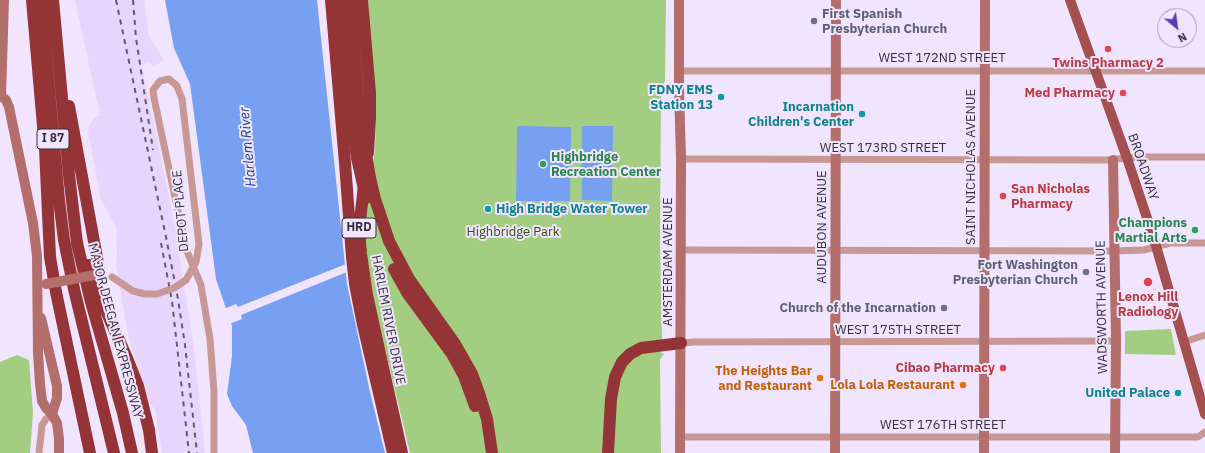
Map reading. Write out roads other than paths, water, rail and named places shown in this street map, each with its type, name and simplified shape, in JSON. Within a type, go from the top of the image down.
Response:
[{"type":"highway","points":[[32,0],[44,134],[50,257],[90,453]]},
{"type":"highway","name":"MAJOR DEEGAN EXPRESSWAY","points":[[41,0],[64,240],[114,453]]},
{"type":"highway","name":"MAJOR DEEGAN EXPRESSWAY","points":[[53,0],[77,243],[86,286],[119,400],[132,453]]},
{"type":"highway","name":"HARLEM RIVER DRIVE","points":[[330,0],[355,284],[393,453]]},
{"type":"highway","points":[[341,0],[356,118],[372,190],[389,241],[409,279],[455,344],[472,374],[485,412],[492,453]]},
{"type":"highway","points":[[350,0],[356,118],[355,145],[370,209],[390,263],[404,287],[448,348],[461,371],[477,413],[484,453]]},
{"type":"highway","name":"HARLEM RIVER DRIVE","points":[[362,0],[367,54],[370,120],[368,157],[360,216],[360,248],[367,295],[402,453]]},
{"type":"highway","points":[[58,54],[74,125],[100,274]]},
{"type":"highway","points":[[72,202],[96,286],[138,386],[149,430],[152,453]]},
{"type":"highway","points":[[608,453],[614,381],[616,373],[622,362],[630,354],[641,348],[681,343]]},
{"type":"main road","points":[[4,0],[1,95],[6,100],[9,107],[31,210],[42,284],[38,303],[40,384],[42,401],[52,414],[58,426],[59,453]]},
{"type":"main road","name":"AMSTERDAM AVENUE","points":[[679,0],[681,159],[680,453]]},
{"type":"main road","name":"AUDUBON AVENUE","points":[[835,453],[836,0]]},
{"type":"main road","name":"SAINT NICHOLAS AVENUE","points":[[984,453],[985,0]]},
{"type":"main road","name":"BROADWAY","points":[[1070,0],[1127,158],[1156,246],[1205,414]]},
{"type":"main road","name":"WADSWORTH AVENUE","points":[[1113,160],[1116,341],[1115,453]]},
{"type":"main road","points":[[42,284],[100,274]]},
{"type":"main road","points":[[38,303],[57,386],[57,398],[52,414]]},
{"type":"street","name":"WEST 172ND STREET","points":[[679,71],[1205,71]]},
{"type":"street","name":"DEPOT PLACE","points":[[100,274],[104,273],[109,275],[133,291],[150,294],[164,293],[174,288],[186,280],[194,268],[198,256],[199,244],[182,99],[177,86],[169,79],[163,79],[157,83],[154,90],[154,98],[186,249],[199,278],[203,292],[210,339],[214,392],[214,453]]},
{"type":"street","name":"WEST 173RD STREET","points":[[681,159],[1113,160],[1127,158],[1205,157]]},
{"type":"street","points":[[681,250],[1114,251],[1144,250],[1170,242],[1205,243]]},
{"type":"street","points":[[1184,342],[1205,335]]},
{"type":"street","name":"WEST 175TH STREET","points":[[681,343],[1116,341]]},
{"type":"street","points":[[39,453],[42,425],[52,414]]},
{"type":"street","name":"WEST 176TH STREET","points":[[680,437],[1198,437],[1205,432]]},
{"type":"water","name":"Harlem River","points":[[165,0],[317,0],[347,284],[370,392],[385,453],[253,453],[246,425],[232,406],[227,394],[232,356],[232,326],[216,279],[190,84],[174,48]]},
{"type":"water","name":"Highbridge Recreation Center","points":[[517,126],[571,127],[570,201],[516,201]]},
{"type":"water","points":[[582,126],[613,126],[612,201],[582,200]]},
{"type":"railway","points":[[116,0],[178,299],[185,345],[197,453]]},
{"type":"railway","points":[[133,0],[136,38],[153,150]]},
{"type":"railway","points":[[161,243],[172,301],[189,453]]},
{"type":"place","name":"First Spanish Presbyterian Church","points":[[814,21]]},
{"type":"place","name":"Twins Pharmacy 2","points":[[1108,49]]},
{"type":"place","name":"Med Pharmacy","points":[[1123,93]]},
{"type":"place","name":"FDNY EMS Station 13","points":[[721,97]]},
{"type":"place","name":"Incarnation Children's Center","points":[[862,114]]},
{"type":"place","name":"Highbridge Recreation Center","points":[[543,164]]},
{"type":"place","name":"San Nicholas Pharmacy","points":[[1003,196]]},
{"type":"place","name":"High Bridge Water Tower","points":[[488,209]]},
{"type":"place","name":"Champions Martial Arts","points":[[1195,230]]},
{"type":"place","name":"Fort Washington Presbyterian Church","points":[[1086,272]]},
{"type":"place","name":"Lenox Hill Radiology","points":[[1148,282]]},
{"type":"place","name":"Church of the Incarnation","points":[[944,308]]},
{"type":"place","name":"Cibao Pharmacy","points":[[1003,368]]},
{"type":"place","name":"The Heights Bar and Restaurant","points":[[820,378]]},
{"type":"place","name":"Lola Lola Restaurant","points":[[963,385]]},
{"type":"place","name":"United Palace","points":[[1178,393]]},
{"type":"park label","name":"Highbridge Park","points":[[513,232]]}]
